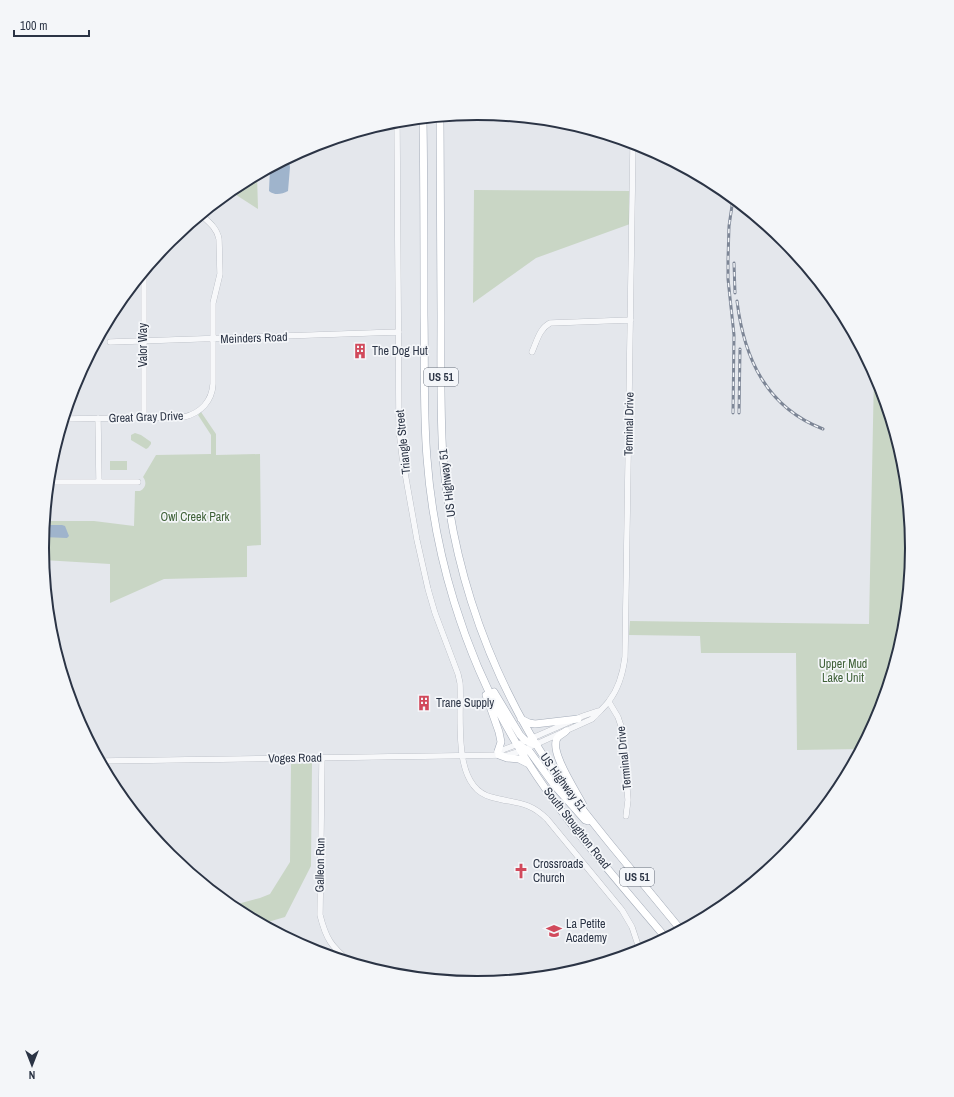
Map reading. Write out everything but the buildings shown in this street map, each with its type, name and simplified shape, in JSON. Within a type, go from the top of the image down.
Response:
[{"type":"main road","name":"US Highway 51","points":[[440,122],[442,420],[444,465],[448,503],[460,561],[475,612],[500,675],[532,741],[588,816]]},
{"type":"main road","name":"US Highway 51","points":[[423,124],[425,436],[435,526],[447,578],[463,628],[479,670],[502,718],[522,748]]},
{"type":"main road","points":[[479,670],[499,732],[501,742],[498,753],[507,758],[519,759],[530,764]]},
{"type":"main road","points":[[482,677],[492,688],[510,720],[532,741]]},
{"type":"main road","points":[[521,718],[529,723],[535,724],[578,718]]},
{"type":"main road","points":[[566,731],[558,737],[556,743],[558,758],[588,816]]},
{"type":"main road","points":[[522,748],[530,752],[554,786],[585,820],[594,823]]},
{"type":"main road","name":"South Stoughton Road","points":[[522,748],[530,764],[570,821],[662,934]]},
{"type":"main road","name":"South Stoughton Road","points":[[588,816],[678,926]]},
{"type":"street","name":"Triangle Street","points":[[397,128],[398,411],[402,456],[417,540],[428,588],[460,683],[462,756],[469,778],[479,791],[491,797],[525,804],[534,808],[547,819],[622,910],[632,926],[638,945]]},
{"type":"street","name":"Terminal Drive","points":[[532,741],[566,731],[592,719],[598,711],[609,702],[621,680],[624,657],[633,150]]},
{"type":"street","name":"Great Gray Drive","points":[[70,419],[189,416],[199,411],[208,402],[213,391],[213,303],[220,274],[219,239],[211,223],[205,218]]},
{"type":"street","name":"Valor Way","points":[[144,280],[144,417]]},
{"type":"street","points":[[532,352],[544,326],[550,323],[630,320]]},
{"type":"street","name":"Meinders Road","points":[[110,342],[398,332]]},
{"type":"street","points":[[98,418],[98,482]]},
{"type":"street","points":[[55,482],[138,482]]},
{"type":"street","name":"Terminal Drive","points":[[609,702],[618,717],[622,729],[627,788],[626,816]]},
{"type":"street","name":"Terminal Drive","points":[[532,741],[578,718],[598,711]]},
{"type":"street","name":"Voges Road","points":[[522,748],[532,741]]},
{"type":"street","name":"Voges Road","points":[[105,761],[490,755],[522,748],[532,741]]},
{"type":"street","name":"Galleon Run","points":[[322,758],[320,915],[326,937],[331,945],[342,955]]},
{"type":"green space","points":[[257,182],[258,209],[236,195]]},
{"type":"green space","points":[[474,190],[630,191],[630,224],[536,258],[473,303]]},
{"type":"green space","name":"Upper Mud Lake Unit","points":[[874,389],[882,411],[897,465],[904,521],[904,576],[897,632],[890,659],[872,712],[855,749],[797,750],[796,653],[701,653],[700,636],[629,635],[630,621],[869,624]]},
{"type":"green space","name":"Owl Creek Park","points":[[201,412],[216,434],[216,455],[260,454],[261,545],[247,546],[247,577],[164,579],[110,603],[110,564],[49,560],[50,521],[94,521],[134,526],[135,491],[140,491],[145,487],[143,477],[156,455],[211,454],[211,435],[198,415]]},
{"type":"green space","points":[[135,433],[151,442],[148,448],[146,449],[131,440],[131,435]]},
{"type":"green space","points":[[110,461],[127,461],[127,470],[110,470]]},
{"type":"green space","points":[[312,763],[311,866],[285,917],[268,922],[239,904],[270,894],[290,862],[291,764]]},
{"type":"water","points":[[289,164],[288,191],[281,194],[274,194],[269,191],[270,175]]},
{"type":"water","points":[[50,525],[65,526],[69,536],[67,538],[49,537]]},
{"type":"railway","points":[[732,205],[729,226],[728,279],[734,335],[733,413]]},
{"type":"railway","points":[[734,263],[735,293]]},
{"type":"railway","points":[[737,301],[745,342],[752,361],[761,378],[786,408],[803,420],[823,429]]},
{"type":"railway","points":[[739,413],[740,349]]},
{"type":"place","name":"The Dog Hut","points":[[360,351]]},
{"type":"place","name":"Trane Supply","points":[[424,703]]},
{"type":"place","name":"Crossroads Church","points":[[521,871]]},
{"type":"place","name":"La Petite Academy","points":[[554,931]]}]
